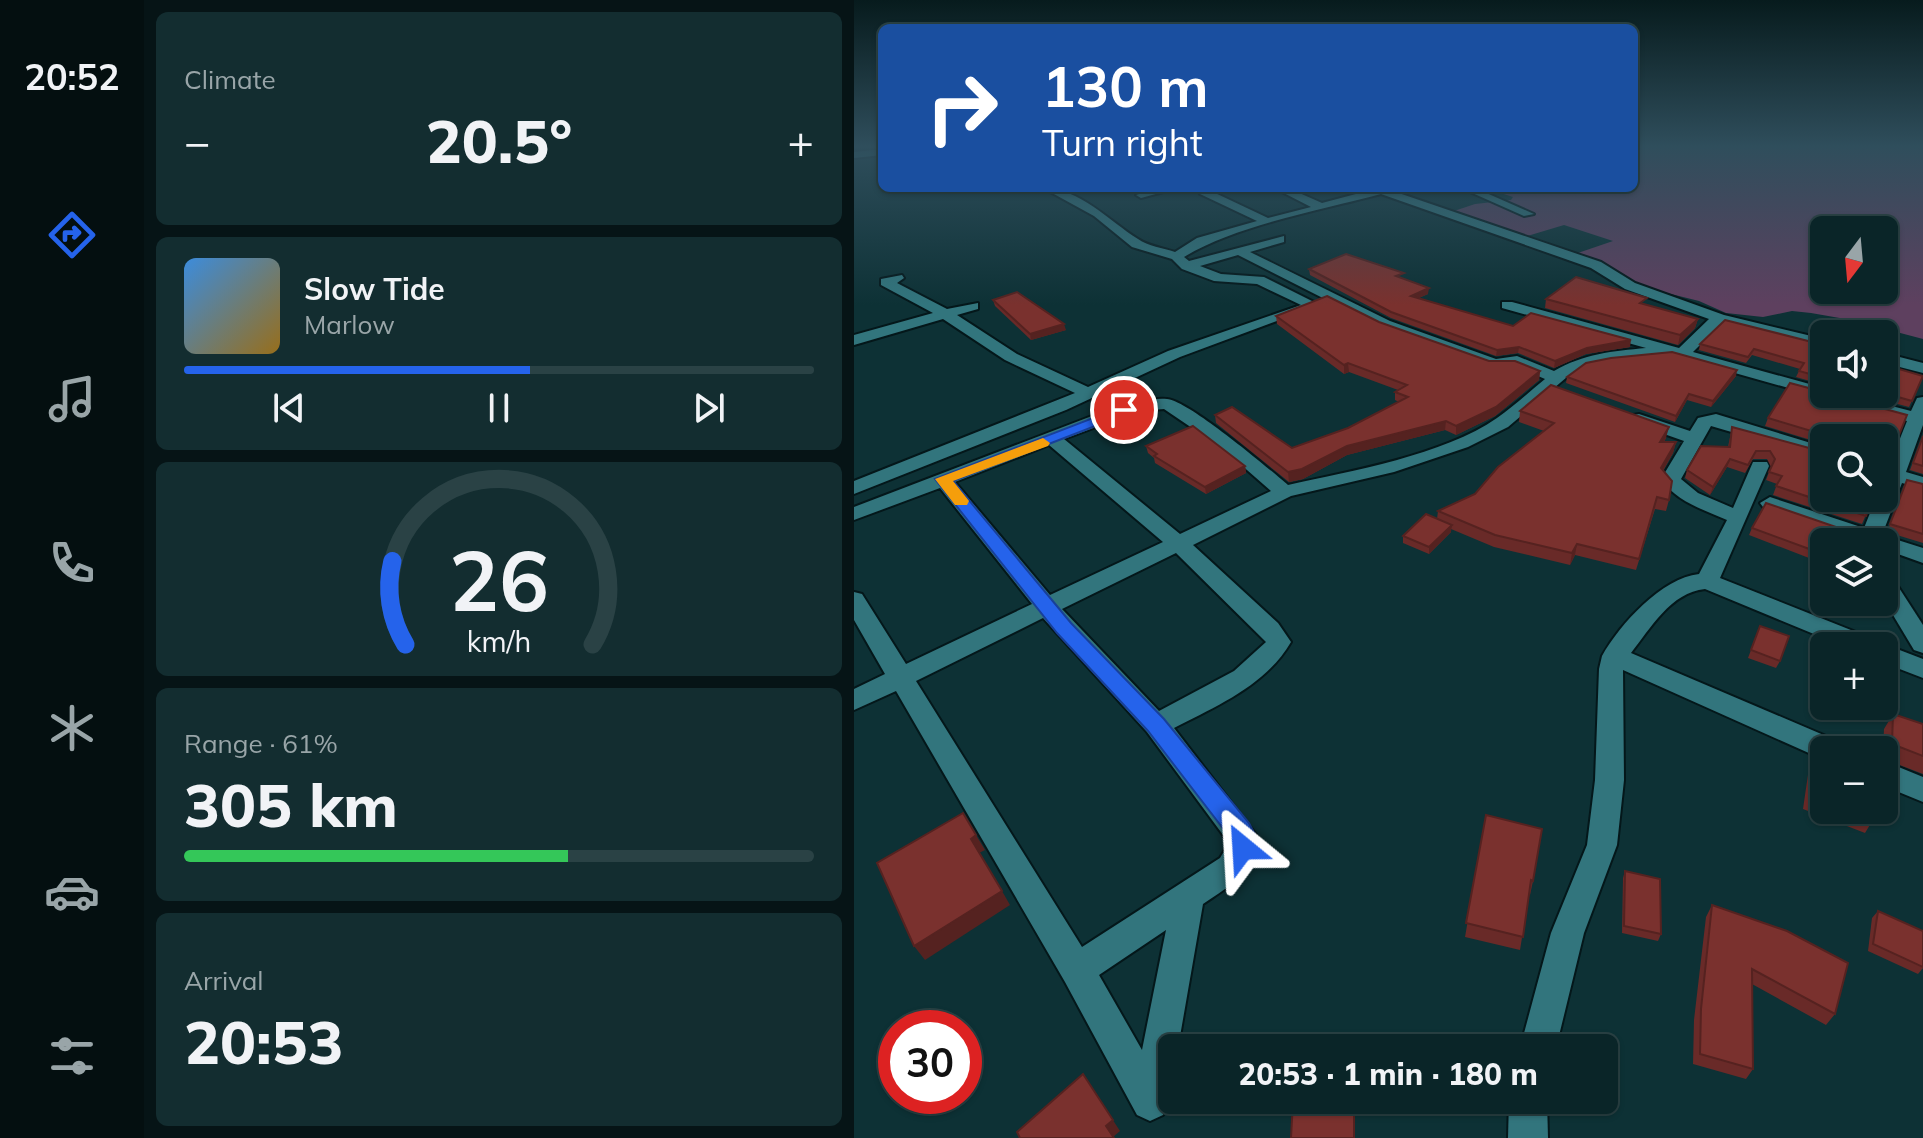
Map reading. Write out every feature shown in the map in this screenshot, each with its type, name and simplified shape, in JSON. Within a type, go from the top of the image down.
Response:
[{"type":"street","points":[[854,488],[1088,393],[1185,349],[1313,305],[1259,280],[1225,279],[1136,244],[1098,214],[1069,199]]},
{"type":"street","points":[[1219,199],[1268,222]]},
{"type":"street","points":[[1303,199],[1323,208]]},
{"type":"street","points":[[1182,261],[1201,241],[1349,199]]},
{"type":"street","points":[[1407,199],[1596,265],[1623,283],[1719,318],[1810,341]]},
{"type":"street","points":[[1492,199],[1528,214]]},
{"type":"street","points":[[1182,261],[1239,251],[1280,239]]},
{"type":"street","points":[[1239,251],[1385,324],[1495,364],[1517,361],[1555,385]]},
{"type":"street","points":[[897,278],[886,282],[945,314],[1011,357],[1088,393]]},
{"type":"street","points":[[1507,305],[1810,389]]},
{"type":"street","points":[[854,340],[973,306]]},
{"type":"street","points":[[854,700],[1284,492],[1387,468],[1462,443],[1502,423],[1555,385],[1578,364],[1595,358],[1675,353],[1719,318]]},
{"type":"street","points":[[1898,362],[1923,368]]},
{"type":"street","points":[[854,514],[1137,406],[1167,404],[1229,445],[1284,492]]},
{"type":"street","points":[[1896,408],[1920,413],[1898,456]]},
{"type":"street","points":[[1618,411],[1692,438]]},
{"type":"street","points":[[1737,517],[1675,486],[1671,479],[1704,422],[1716,419],[1810,449]]},
{"type":"street","points":[[1053,439],[1179,544],[1270,629],[1279,642],[1275,650],[1239,680],[1156,725]]},
{"type":"street","points":[[1707,581],[1760,466]]},
{"type":"street","points":[[1898,476],[1923,483]]},
{"type":"street","points":[[943,479],[1064,628],[1156,725],[1245,840],[1231,868],[1077,970]]},
{"type":"street","points":[[1770,503],[1840,528]]},
{"type":"street","points":[[1898,548],[1923,556]]},
{"type":"street","points":[[1541,1034],[1553,980],[1582,892],[1602,846],[1608,796],[1611,669],[1614,656],[1672,591],[1695,581],[1707,581],[1833,632]]},
{"type":"street","points":[[854,600],[1077,970],[1150,1102],[1189,896]]},
{"type":"street","points":[[1898,604],[1923,644]]},
{"type":"street","points":[[1614,656],[1810,741]]},
{"type":"street","points":[[1898,659],[1923,669]]},
{"type":"street","points":[[1898,779],[1923,790]]},
{"type":"street","points":[[1528,1114],[1528,1138]]},
{"type":"shaded area","points":[[1512,199],[1923,199],[1923,339],[1898,332],[1898,320],[1851,320],[1792,311],[1763,317],[1726,313],[1699,301],[1651,289],[1572,255],[1613,241],[1564,225],[1521,238],[1448,213],[1475,204]]},
{"type":"building","points":[[1346,254],[1404,273],[1396,276],[1429,288],[1411,296],[1513,326],[1531,313],[1631,340],[1587,348],[1555,361],[1519,347],[1497,350],[1391,312],[1309,269]]},
{"type":"building","points":[[1576,277],[1647,298],[1640,303],[1698,319],[1680,335],[1546,299]]},
{"type":"building","points":[[1017,292],[1064,324],[1030,334],[993,300]]},
{"type":"building","points":[[1327,296],[1379,322],[1489,361],[1515,361],[1540,371],[1496,407],[1456,426],[1446,421],[1347,446],[1302,469],[1288,472],[1215,415],[1232,407],[1292,448],[1348,428],[1408,397],[1395,392],[1407,385],[1348,363],[1344,365],[1276,316]]},
{"type":"building","points":[[1725,320],[1810,341],[1810,374],[1799,371],[1804,363],[1754,349],[1748,357],[1700,344]]},
{"type":"building","points":[[1672,352],[1737,370],[1713,401],[1689,394],[1676,416],[1567,377],[1586,363]]},
{"type":"building","points":[[1898,369],[1923,376],[1912,401],[1898,397]]},
{"type":"building","points":[[1790,383],[1810,388],[1810,408],[1881,408],[1907,415],[1898,438],[1898,424],[1810,424],[1810,431],[1768,418]]},
{"type":"building","points":[[1551,385],[1669,427],[1660,442],[1676,442],[1661,468],[1672,481],[1669,500],[1657,497],[1639,559],[1577,544],[1572,553],[1495,535],[1438,511],[1475,494],[1498,467],[1554,423],[1520,411]]},
{"type":"building","points":[[1193,426],[1245,466],[1205,487],[1154,456],[1157,454],[1146,446]]},
{"type":"building","points":[[1732,427],[1810,448],[1810,497],[1776,486],[1782,476],[1769,472],[1775,459],[1770,451],[1756,451],[1748,465],[1730,459],[1713,487],[1687,470],[1701,446],[1730,447]]},
{"type":"building","points":[[1923,436],[1923,466],[1913,463]]},
{"type":"building","points":[[1907,480],[1923,484],[1923,534],[1890,524],[1895,512],[1898,512]]},
{"type":"building","points":[[1766,503],[1839,528],[1810,528],[1810,549],[1752,528]]},
{"type":"building","points":[[1426,514],[1452,525],[1429,547],[1403,536]]},
{"type":"building","points":[[1760,626],[1789,636],[1780,661],[1751,650]]},
{"type":"building","points":[[1898,716],[1923,724],[1923,756],[1898,746],[1898,736],[1892,736],[1893,720],[1898,720]]},
{"type":"building","points":[[963,813],[976,835],[971,839],[1002,891],[914,946],[877,863]]},
{"type":"building","points":[[1486,815],[1542,829],[1523,937],[1466,923]]},
{"type":"building","points":[[1625,871],[1660,879],[1661,934],[1624,926]]},
{"type":"building","points":[[1712,905],[1787,931],[1848,963],[1835,1014],[1752,969],[1753,1069],[1700,1054],[1701,1009]]},
{"type":"building","points":[[1878,911],[1923,931],[1923,967],[1873,944]]},
{"type":"building","points":[[1083,1074],[1113,1120],[1106,1126],[1114,1138],[1020,1138],[1017,1132]]},
{"type":"building","points":[[1292,1114],[1354,1114],[1354,1138],[1291,1138]]},
{"type":"slow traffic","points":[[961,501],[943,479],[1043,443]]},
{"type":"route","points":[[1124,410],[943,479],[1064,628],[1156,725],[1193,776],[1240,831],[1245,840],[1243,848]]}]
